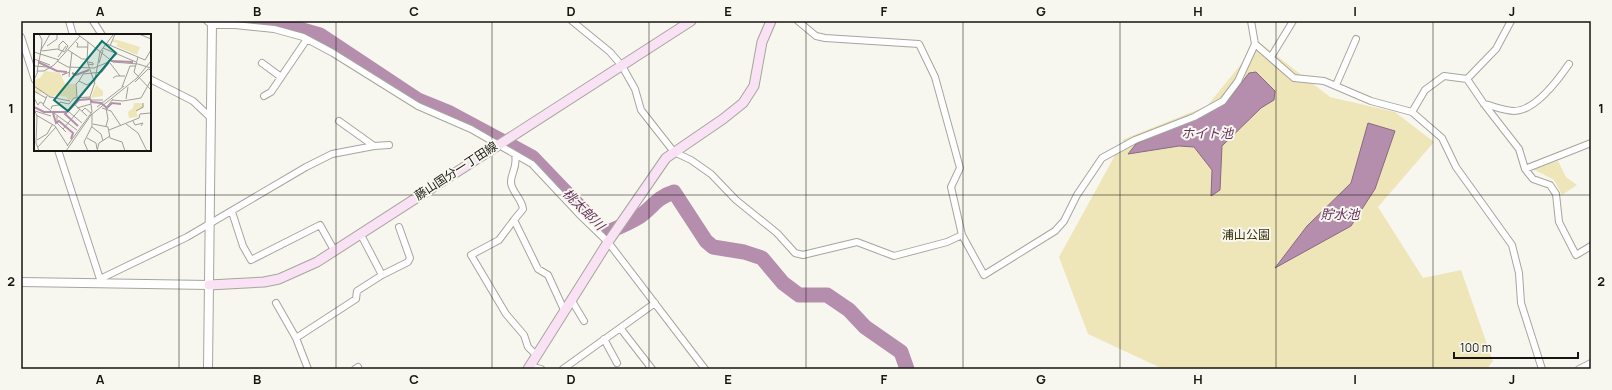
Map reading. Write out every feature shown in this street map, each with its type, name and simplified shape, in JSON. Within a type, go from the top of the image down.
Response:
[{"type":"main road","name":"藤山国分一丁田線","points":[[209,285],[264,282],[279,279],[317,262],[691,21]]},
{"type":"main road","points":[[529,368],[608,242],[654,173],[666,158],[723,119],[743,103],[754,86],[762,42],[771,21]]},
{"type":"street","points":[[69,21],[73,34]]},
{"type":"street","points":[[93,21],[101,34]]},
{"type":"street","points":[[572,21],[610,52],[622,66],[635,89],[641,110],[674,152],[691,160],[711,174],[736,200],[777,233],[795,253],[803,255],[857,242],[894,256],[947,242],[962,235]]},
{"type":"street","points":[[798,21],[816,36],[825,38],[919,44],[935,77],[960,168],[951,187],[962,235],[984,275],[1055,231],[1064,221],[1077,195],[1102,158],[1135,140],[1194,117],[1223,101],[1238,81],[1255,44],[1251,21]]},
{"type":"street","points":[[1271,57],[1293,21]]},
{"type":"street","points":[[1467,79],[1496,48],[1511,21]]},
{"type":"street","points":[[208,369],[211,118],[210,22],[236,23],[274,29],[307,39],[333,53],[418,106],[471,129],[533,164],[579,214],[608,242],[705,369]]},
{"type":"street","points":[[21,38],[34,77]]},
{"type":"street","points":[[264,96],[271,92],[307,39]]},
{"type":"street","points":[[1336,85],[1356,39]]},
{"type":"street","points":[[1255,44],[1294,78],[1324,81],[1375,103],[1412,112],[1442,138],[1456,167],[1512,245],[1519,273],[1521,303],[1542,369]]},
{"type":"street","points":[[262,63],[281,77]]},
{"type":"street","points":[[1484,104],[1514,111],[1528,107],[1539,99],[1558,80],[1569,64]]},
{"type":"street","points":[[1412,112],[1425,90],[1444,76],[1467,79],[1484,104],[1520,149],[1525,169],[1533,179],[1550,185],[1556,194],[1559,222],[1576,255],[1591,246]]},
{"type":"street","points":[[151,80],[192,101],[211,118]]},
{"type":"street","points":[[339,121],[374,146]]},
{"type":"street","points":[[1525,169],[1591,143]]},
{"type":"street","points":[[100,281],[210,225],[332,154],[374,146],[389,145]]},
{"type":"street","points":[[58,151],[100,281]]},
{"type":"street","points":[[515,154],[516,169],[511,178],[511,184],[523,205],[523,209],[499,240],[471,255],[506,314],[524,335],[528,347],[537,356]]},
{"type":"street","points":[[232,212],[243,246],[251,260],[320,225],[334,250]]},
{"type":"street","points":[[514,220],[538,269],[548,275],[565,312]]},
{"type":"street","points":[[296,338],[356,299],[357,291],[382,275],[408,262],[410,258],[399,227]]},
{"type":"street","points":[[360,233],[382,275]]},
{"type":"street","points":[[21,282],[100,281],[209,285]]},
{"type":"street","points":[[572,301],[584,321]]},
{"type":"street","points":[[276,303],[296,338],[308,369]]},
{"type":"street","points":[[563,369],[615,330],[621,329],[655,303]]},
{"type":"street","points":[[621,329],[652,369]]},
{"type":"street","points":[[604,339],[617,363]]},
{"type":"street","points":[[1579,369],[1591,363]]},
{"type":"street","points":[[529,368],[541,369]]},
{"type":"green space","name":"浦山公園","points":[[1259,42],[1330,97],[1395,112],[1434,142],[1378,207],[1423,278],[1461,270],[1493,361],[1487,369],[1163,369],[1088,334],[1059,257],[1124,139],[1207,106]]},
{"type":"green space","points":[[1558,161],[1566,177],[1577,185],[1562,195],[1554,180],[1533,169]]},
{"type":"water","name":"ホイト池","points":[[1256,72],[1275,91],[1274,100],[1261,108],[1222,146],[1220,190],[1211,196],[1212,170],[1194,147],[1179,146],[1128,154],[1136,144],[1226,103],[1249,73]]},
{"type":"water","name":"貯水池","points":[[1368,123],[1395,131],[1375,189],[1351,226],[1275,268],[1307,226],[1351,183]]},
{"type":"waterway","name":"桃太郎川","points":[[243,21],[278,23],[320,35],[418,100],[450,113],[532,157],[605,233],[644,214],[663,197],[674,192],[706,241],[713,247],[744,252],[762,258],[783,283],[799,295],[827,295],[849,310],[865,327],[901,352],[907,369]]}]
